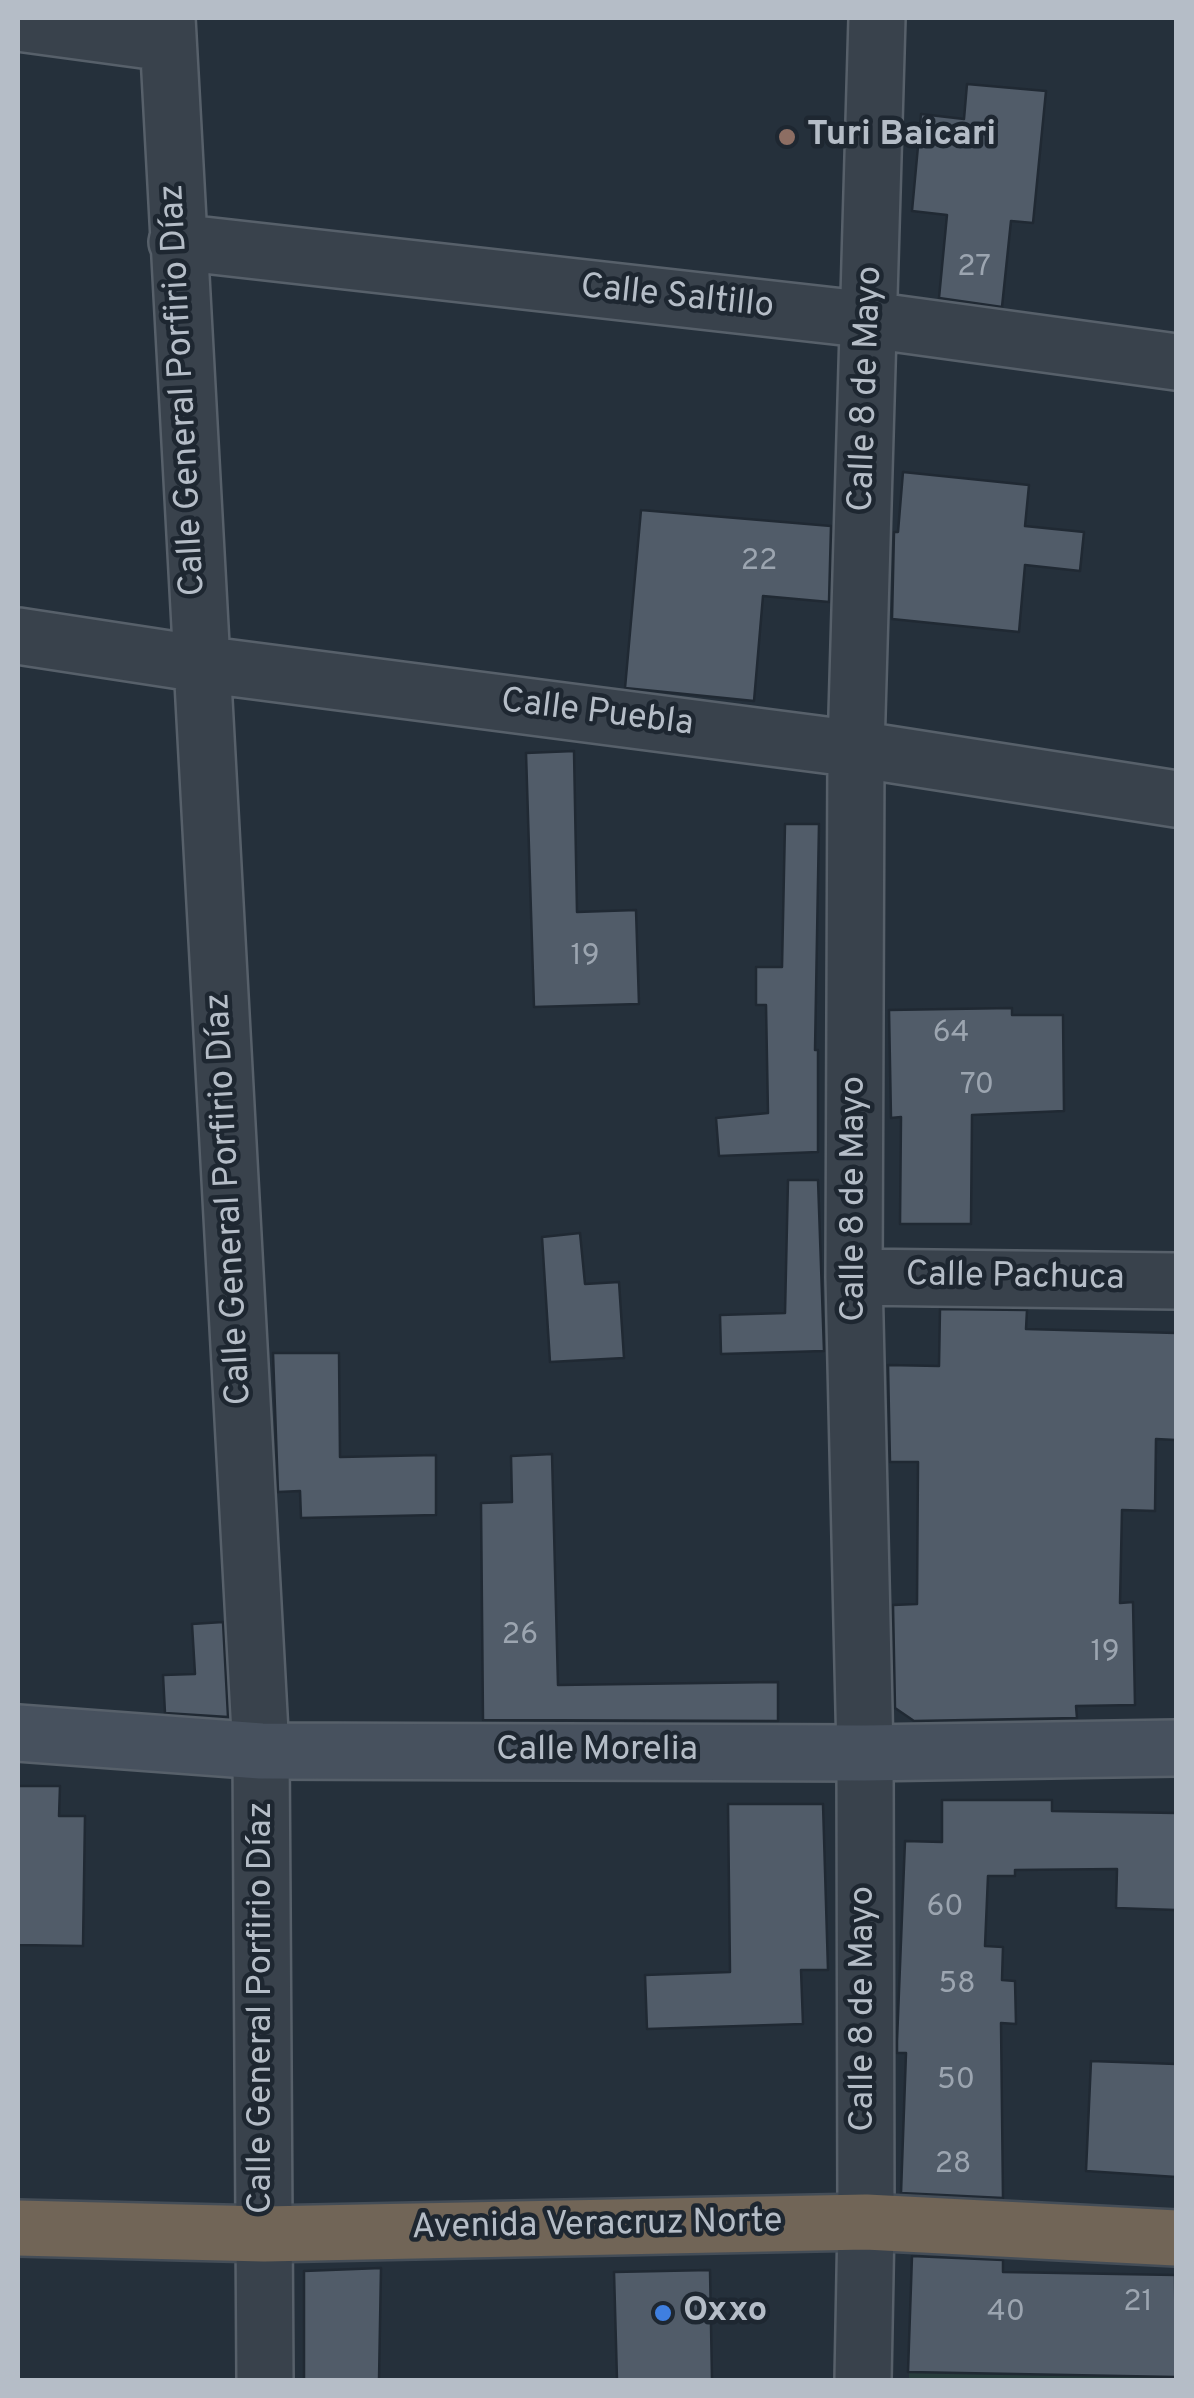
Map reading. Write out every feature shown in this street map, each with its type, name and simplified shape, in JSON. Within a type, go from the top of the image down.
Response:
[{"type":"highway","name":"Avenida Veracruz Norte","points":[[18,2228],[264,2234],[866,2222],[1176,2238]]},
{"type":"street","name":"Calle 8 de Mayo","points":[[863,2380],[864,1753],[854,1277],[856,749],[877,18]]},
{"type":"street","points":[[18,23],[166,30]]},
{"type":"street","name":"Calle General Porfirio Díaz","points":[[166,30],[262,1751],[265,2380]]},
{"type":"street","name":"Calle Saltillo","points":[[177,242],[870,320],[1176,362]]},
{"type":"street","name":"Calle Puebla","points":[[18,636],[201,664],[856,749],[1176,799]]},
{"type":"street","name":"Calle Pachuca","points":[[854,1277],[1176,1281]]},
{"type":"street","name":"Calle Morelia","points":[[18,1733],[262,1751],[864,1753],[1176,1748]]},
{"type":"green space","points":[[909,2372],[1174,2377],[1174,2380],[909,2380]]},
{"type":"building","points":[[967,84],[1046,91],[1033,223],[1011,221],[1002,307],[939,298],[947,215],[912,211],[921,114],[964,119]]},
{"type":"building","points":[[903,472],[1029,485],[1025,526],[1084,532],[1080,571],[1025,565],[1019,632],[892,619],[894,532],[898,532]]},
{"type":"building","points":[[641,510],[831,526],[829,602],[763,596],[754,701],[625,688]]},
{"type":"building","points":[[574,751],[577,912],[636,910],[639,1004],[534,1007],[526,753]]},
{"type":"building","points":[[785,824],[819,824],[815,1050],[818,1152],[719,1156],[716,1118],[768,1113],[766,1005],[756,1005],[756,967],[782,967]]},
{"type":"building","points":[[1012,1008],[1012,1015],[1063,1015],[1064,1111],[972,1115],[971,1224],[900,1224],[901,1117],[891,1118],[889,1010]]},
{"type":"building","points":[[788,1180],[818,1180],[824,1351],[721,1354],[720,1315],[785,1313]]},
{"type":"building","points":[[580,1233],[585,1284],[619,1282],[624,1358],[550,1362],[542,1237]]},
{"type":"building","points":[[940,1309],[1027,1310],[1026,1329],[1176,1333],[1176,1440],[1156,1439],[1155,1511],[1122,1510],[1120,1603],[1133,1602],[1135,1705],[1076,1706],[1077,1718],[914,1721],[895,1708],[893,1605],[917,1604],[918,1462],[890,1462],[888,1365],[939,1366]]},
{"type":"building","points":[[273,1353],[339,1353],[340,1457],[436,1455],[436,1515],[301,1518],[300,1491],[278,1492]]},
{"type":"building","points":[[552,1454],[558,1685],[778,1682],[778,1721],[483,1720],[481,1503],[512,1502],[511,1456]]},
{"type":"building","points":[[223,1622],[228,1717],[165,1713],[163,1675],[195,1674],[192,1624]]},
{"type":"building","points":[[18,1786],[60,1786],[59,1816],[85,1816],[83,1946],[18,1945]]},
{"type":"building","points":[[942,1800],[1052,1800],[1052,1811],[1176,1813],[1176,1910],[1116,1908],[1117,1869],[1015,1870],[1015,1876],[988,1876],[985,1946],[1003,1947],[1002,1980],[1015,1981],[1016,2024],[1001,2023],[1003,2198],[901,2193],[906,2053],[897,2053],[897,2041],[905,1841],[942,1842]]},
{"type":"building","points":[[728,1804],[823,1804],[828,1970],[801,1970],[803,2024],[647,2029],[645,1975],[730,1972]]},
{"type":"building","points":[[1091,2061],[1176,2064],[1176,2177],[1086,2171]]},
{"type":"building","points":[[912,2256],[1003,2260],[1003,2272],[1175,2275],[1176,2377],[908,2372]]},
{"type":"building","points":[[381,2268],[379,2380],[304,2380],[304,2271]]},
{"type":"building","name":"Oxxo","points":[[710,2270],[712,2380],[617,2380],[614,2272]]},
{"type":"place","name":"Turi Baicari","points":[[787,137]]},
{"type":"place","name":"Oxxo","points":[[663,2313]]}]
